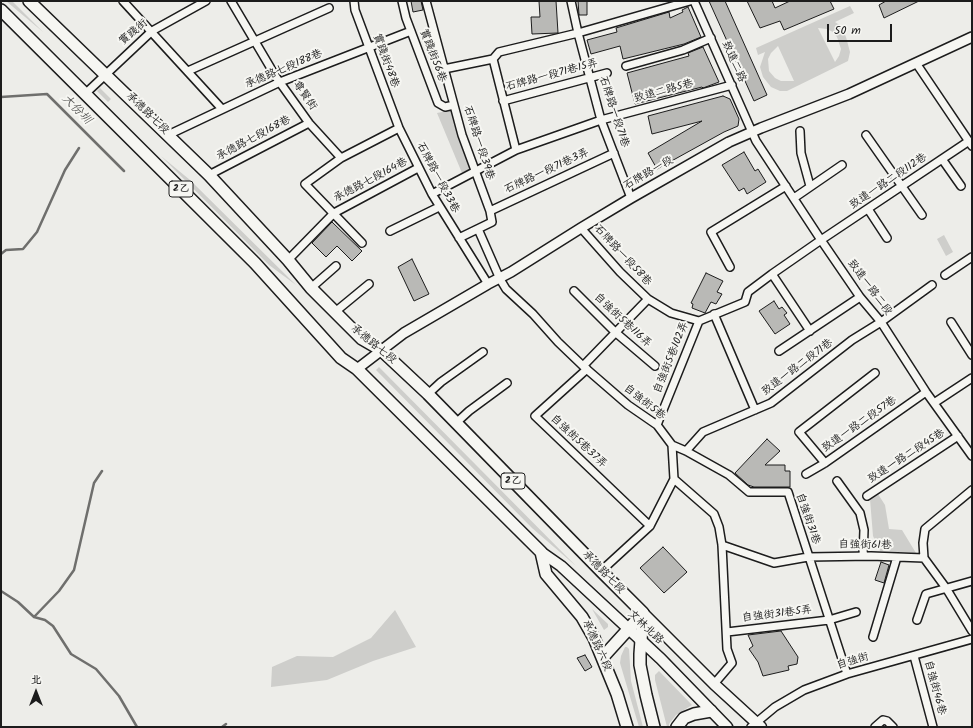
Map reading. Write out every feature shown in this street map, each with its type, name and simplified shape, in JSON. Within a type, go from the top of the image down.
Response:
[{"type":"main road","name":"承德路七段","points":[[29,1],[209,175],[288,260],[311,288],[362,339],[382,350],[428,394],[600,571],[643,613]]},
{"type":"main road","name":"2乙","points":[[1,10],[255,263],[341,358],[358,369],[541,552]]},
{"type":"main road","name":"文林北路","points":[[541,552],[561,566],[661,659],[727,727]]},
{"type":"main road","name":"承德路六段","points":[[541,552],[546,574],[582,617],[592,633],[617,694],[627,727]]},
{"type":"main road","name":"文林北路","points":[[643,613],[756,725]]},
{"type":"main road","points":[[602,657],[643,613]]},
{"type":"main road","points":[[643,613],[640,665],[654,727]]},
{"type":"main road","points":[[678,727],[684,718],[694,714],[712,711]]},
{"type":"street","points":[[123,1],[222,109]]},
{"type":"street","name":"實踐街","points":[[85,94],[105,73],[152,31],[206,1]]},
{"type":"street","name":"尊賢街","points":[[231,1],[280,82],[309,123],[341,158]]},
{"type":"street","name":"實踐街48巷","points":[[354,1],[355,10],[368,47],[399,128]]},
{"type":"street","name":"實踐街56巷","points":[[402,1],[406,18],[438,103],[445,107],[454,105]]},
{"type":"street","name":"石牌路一段39巷","points":[[426,1],[462,135],[490,211]]},
{"type":"street","name":"石牌路一段71巷","points":[[571,1],[601,120],[631,198]]},
{"type":"street","points":[[444,69],[493,59],[499,52],[690,1]]},
{"type":"street","name":"致遠二路","points":[[694,1],[752,132]]},
{"type":"street","points":[[188,71],[330,8]]},
{"type":"street","name":"承德路七段188巷","points":[[168,135],[280,82],[411,31]]},
{"type":"street","name":"石牌路一段","points":[[358,369],[404,333],[488,284],[500,279],[631,198],[729,142],[849,94],[972,37]]},
{"type":"street","points":[[626,66],[683,50],[711,38]]},
{"type":"street","points":[[493,59],[516,150]]},
{"type":"street","points":[[916,63],[970,143]]},
{"type":"street","name":"石牌路一段71巷15弄","points":[[503,100],[607,73]]},
{"type":"street","name":"致遠二路5巷","points":[[432,194],[516,150],[601,120],[732,85]]},
{"type":"street","name":"承德路七段168巷","points":[[209,175],[309,123]]},
{"type":"street","points":[[362,243],[305,184],[341,158],[399,128]]},
{"type":"street","name":"石牌路一段33巷","points":[[399,128],[439,207],[488,284]]},
{"type":"street","points":[[800,131],[801,153],[810,186]]},
{"type":"street","name":"致遠一路二段","points":[[752,132],[756,141],[820,240],[860,297],[881,322],[926,392],[972,456]]},
{"type":"street","points":[[866,135],[922,215]]},
{"type":"street","name":"致遠一路二段112巷","points":[[714,314],[745,302],[748,292],[820,240],[942,159],[970,143]]},
{"type":"street","name":"石牌路一段71巷3弄","points":[[490,211],[614,153]]},
{"type":"street","points":[[942,159],[961,186]]},
{"type":"street","points":[[794,198],[842,165]]},
{"type":"street","name":"承德路七段164巷","points":[[288,260],[334,214],[418,168]]},
{"type":"street","points":[[730,267],[712,232],[786,186]]},
{"type":"street","points":[[390,231],[439,207]]},
{"type":"street","points":[[868,209],[887,238]]},
{"type":"street","points":[[459,238],[492,222],[490,211]]},
{"type":"street","name":"石牌路一段58巷","points":[[581,228],[620,272],[648,299],[671,313],[699,321]]},
{"type":"street","points":[[478,229],[500,279]]},
{"type":"street","points":[[945,275],[972,257]]},
{"type":"street","points":[[311,288],[336,266]]},
{"type":"street","points":[[772,274],[810,330]]},
{"type":"street","name":"自強街5巷","points":[[500,279],[506,289],[534,314],[558,342],[628,406],[657,425],[672,445]]},
{"type":"street","points":[[335,312],[369,284]]},
{"type":"street","name":"致遠一路二段71巷","points":[[686,451],[703,432],[771,403],[852,340],[881,322],[932,284]]},
{"type":"street","name":"自強街5巷116弄","points":[[574,291],[615,332],[655,366]]},
{"type":"street","points":[[779,351],[860,297]]},
{"type":"street","points":[[585,368],[615,332],[648,299]]},
{"type":"street","points":[[699,321],[714,314],[755,410]]},
{"type":"street","name":"自強街5巷102弄","points":[[657,425],[699,321]]},
{"type":"street","points":[[951,322],[972,354]]},
{"type":"street","points":[[428,394],[441,382],[483,352]]},
{"type":"street","name":"自強街5巷37弄","points":[[585,368],[535,416],[650,526]]},
{"type":"street","points":[[825,463],[799,432],[875,373]]},
{"type":"street","points":[[934,403],[972,378]]},
{"type":"street","points":[[456,423],[469,411],[507,383]]},
{"type":"street","name":"致遠一路二段57巷","points":[[806,474],[825,463],[926,392]]},
{"type":"street","name":"致遠一路二段45巷","points":[[867,496],[958,436]]},
{"type":"street","points":[[600,571],[650,526],[674,479],[672,445]]},
{"type":"street","name":"自強街31巷","points":[[672,445],[686,451],[729,475],[749,492],[788,492],[847,674]]},
{"type":"street","points":[[674,479],[714,514],[719,527],[722,545],[727,648],[732,664],[714,684]]},
{"type":"street","points":[[836,481],[860,514],[864,530],[863,556]]},
{"type":"street","points":[[972,490],[925,529],[923,543],[924,558],[946,588],[972,631]]},
{"type":"street","name":"自強街61巷","points":[[722,545],[774,563],[808,557],[863,556],[924,558]]},
{"type":"street","points":[[873,637],[897,557]]},
{"type":"street","points":[[916,620],[926,594],[972,581]]},
{"type":"street","name":"自強街31巷5弄","points":[[727,632],[829,620],[856,612]]},
{"type":"street","name":"自強街","points":[[756,725],[775,707],[804,690],[847,674],[972,640]]},
{"type":"street","name":"自強街46巷","points":[[914,656],[932,727]]},
{"type":"street","points":[[875,727],[883,720],[887,721],[893,727]]},
{"type":"shaded area","points":[[6,1],[12,1],[43,32]]},
{"type":"shaded area","points":[[850,6],[854,13],[835,22],[841,26],[846,37],[850,52],[848,61],[787,91],[780,91],[771,87],[763,77],[760,67],[765,52],[758,55],[756,48]],"holes":[[[818,28],[827,29],[833,32],[837,37],[841,49],[835,62]],[[778,46],[794,81],[781,81],[775,78],[769,71],[768,59],[771,53]]]},
{"type":"shaded area","points":[[100,88],[111,99],[108,102],[97,91]]},
{"type":"shaded area","points":[[452,110],[470,169],[462,173],[437,113]]},
{"type":"shaded area","points":[[161,156],[190,180],[296,285],[269,265]]},
{"type":"shaded area","points":[[944,235],[953,252],[946,256],[937,239]]},
{"type":"shaded area","points":[[379,367],[576,566],[532,528],[376,370]]},
{"type":"shaded area","points":[[878,494],[885,505],[889,529],[902,530],[916,553],[880,551],[873,536],[870,499]]},
{"type":"shaded area","points":[[592,609],[608,624],[608,627],[604,630]]},
{"type":"shaded area","points":[[395,610],[416,647],[373,661],[327,680],[271,687],[272,667],[297,656],[333,657],[371,638]]},
{"type":"shaded area","points":[[625,647],[629,649],[631,681],[643,727],[639,727],[620,663]]},
{"type":"shaded area","points":[[659,671],[692,705],[676,715],[669,724],[669,727],[667,727],[655,680],[655,675]]},
{"type":"building","points":[[411,1],[421,1],[423,10],[413,12]]},
{"type":"building","points":[[539,1],[556,1],[558,33],[532,34],[531,17],[540,17]]},
{"type":"building","points":[[578,1],[587,1],[587,15],[579,15]]},
{"type":"building","points":[[709,1],[725,1],[767,95],[754,101]]},
{"type":"building","points":[[747,1],[772,1],[775,8],[790,1],[830,1],[834,9],[784,30],[780,21],[760,28]]},
{"type":"building","points":[[886,1],[919,1],[884,18],[879,5]]},
{"type":"building","points":[[688,7],[701,37],[684,44],[623,59],[620,46],[591,54],[587,40],[617,32],[616,28],[669,12],[670,18],[683,12],[682,10]]},
{"type":"building","points":[[703,47],[719,82],[703,88],[702,87],[635,104],[627,73],[689,56],[688,53]]},
{"type":"building","points":[[723,96],[730,99],[739,119],[738,126],[724,132],[657,169],[648,153],[702,121],[652,134],[648,116]]},
{"type":"building","points":[[744,152],[755,171],[758,169],[766,182],[747,194],[744,188],[739,191],[722,165]]},
{"type":"building","points":[[332,222],[362,251],[352,261],[337,246],[326,257],[312,243]]},
{"type":"building","points":[[412,259],[429,294],[414,301],[398,267]]},
{"type":"building","points":[[706,273],[723,281],[717,292],[722,294],[716,304],[711,302],[705,313],[692,308],[693,304],[691,303]]},
{"type":"building","points":[[774,301],[779,309],[782,307],[787,313],[784,315],[790,324],[775,334],[759,311]]},
{"type":"building","points":[[767,439],[780,451],[765,465],[785,465],[785,471],[790,471],[790,487],[754,487],[748,485],[735,473]]},
{"type":"building","points":[[663,547],[687,572],[664,593],[640,568]]},
{"type":"building","points":[[881,562],[889,565],[884,583],[875,580]]},
{"type":"building","points":[[781,631],[798,657],[797,664],[788,666],[789,670],[763,676],[758,662],[749,649],[753,646],[748,635]]},
{"type":"building","points":[[585,655],[592,667],[585,671],[577,658]]},
{"type":"waterway","name":"大份圳","points":[[1,97],[47,94],[124,171]]},
{"type":"waterway","points":[[1,254],[6,250],[23,249],[37,232],[65,170],[79,148]]},
{"type":"waterway","points":[[102,471],[94,483],[74,570],[59,591],[34,617],[45,620],[53,626],[71,654],[96,669],[119,696],[137,727]]},
{"type":"waterway","points":[[1,591],[18,602],[34,617]]},
{"type":"waterway","points":[[222,727],[226,724]]}]
